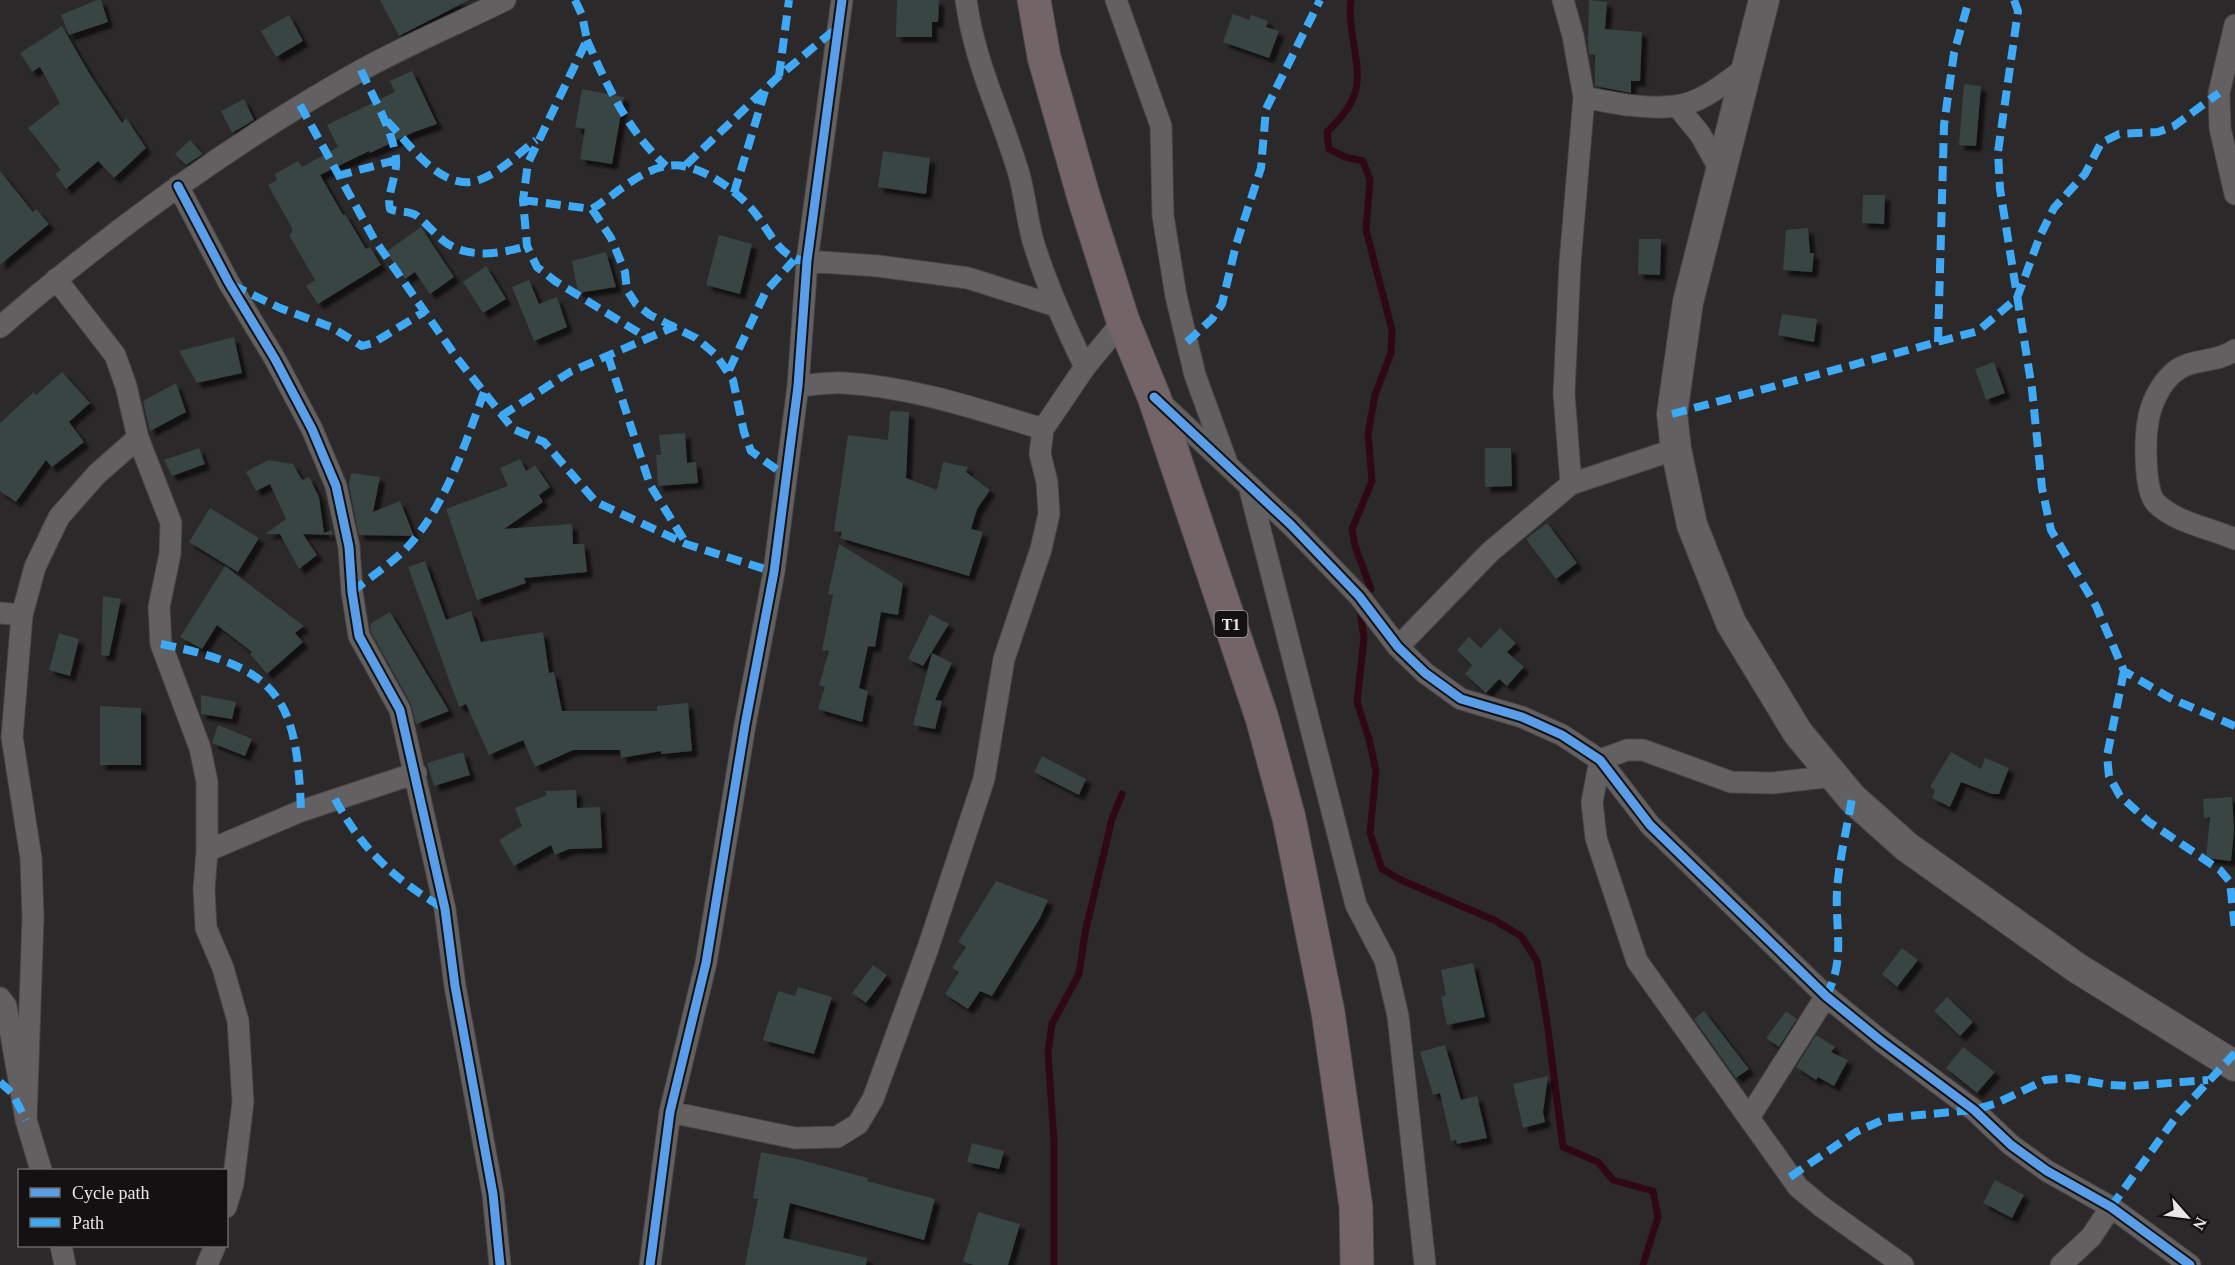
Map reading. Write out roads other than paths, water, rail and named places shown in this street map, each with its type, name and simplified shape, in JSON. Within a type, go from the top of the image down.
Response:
[{"type":"highway","name":"T1","points":[[1034,0],[1044,57],[1084,198],[1123,321],[1154,397],[1262,718],[1289,818],[1328,1012],[1356,1207],[1357,1265]]},
{"type":"street","points":[[0,327],[56,279],[178,186],[300,105],[361,70],[505,0]]},
{"type":"street","points":[[650,1265],[670,1112],[706,963],[745,725],[774,572],[798,386],[807,261],[842,0]]},
{"type":"street","points":[[966,0],[970,33],[1018,174],[1033,240],[1056,306],[1085,367]]},
{"type":"street","points":[[1116,0],[1161,126],[1163,216],[1176,296],[1195,375],[1229,467]]},
{"type":"street","points":[[1563,0],[1573,36],[1584,97],[1570,263],[1564,394],[1571,484]]},
{"type":"street","points":[[1764,0],[1744,69],[1688,302],[1672,414],[1676,449],[1692,525],[1731,623],[1798,733],[1852,798],[1907,847],[2077,968],[2235,1066]]},
{"type":"street","points":[[2235,25],[2219,93],[2220,128],[2235,194]]},
{"type":"street","points":[[1584,97],[1626,105],[1677,106],[1710,92],[1744,69]]},
{"type":"street","points":[[1677,106],[1700,134],[1720,170]]},
{"type":"street","points":[[178,186],[229,283],[302,409],[336,486],[349,547],[352,592],[359,636],[400,710],[445,909],[459,1008],[493,1194],[500,1265]]},
{"type":"street","points":[[807,261],[878,266],[968,278],[1056,306]]},
{"type":"street","points":[[56,279],[115,355],[126,386],[138,438],[171,523],[170,554],[159,607],[161,644],[200,748],[207,782],[207,851],[204,889],[206,928],[223,968],[238,1021],[243,1102],[233,1184],[228,1200]]},
{"type":"street","points":[[670,1112],[795,1138],[837,1137],[858,1124],[873,1099],[928,948],[984,779],[1004,659],[1041,549],[1049,514],[1047,482],[1040,454],[1043,429],[1085,367],[1123,321]]},
{"type":"street","points":[[2235,350],[2228,355],[2184,365],[2173,373],[2155,399],[2148,421],[2147,443],[2148,486],[2155,502],[2192,523],[2235,539]]},
{"type":"street","points":[[798,386],[842,382],[900,389],[938,397],[1043,429]]},
{"type":"street","points":[[1154,397],[1291,525],[1359,596],[1398,647],[1425,673],[1461,699],[1522,717],[1562,735],[1600,760],[1650,825],[1826,996],[1880,1040],[1974,1110],[2011,1145],[2047,1171],[2111,1207],[2190,1265]]},
{"type":"street","points":[[26,1120],[33,918],[31,858],[12,737],[22,615],[35,567],[59,517],[97,474],[138,438]]},
{"type":"street","points":[[1398,647],[1490,552],[1571,484],[1676,449]]},
{"type":"street","points":[[1249,485],[1356,905],[1384,960],[1398,1016],[1425,1265]]},
{"type":"street","points":[[0,614],[22,615]]},
{"type":"street","points":[[1600,760],[1627,750],[1643,750],[1731,782],[1773,783],[1834,776]]},
{"type":"street","points":[[1600,760],[1592,802],[1596,838],[1637,962],[1709,1066],[1750,1116],[1798,1187],[1903,1265]]},
{"type":"street","points":[[207,851],[301,812],[416,773]]},
{"type":"street","points":[[1750,1116],[1826,996]]},
{"type":"street","points":[[0,998],[6,1006],[26,1120],[41,1169]]},
{"type":"street","points":[[2061,1265],[2091,1237],[2111,1207]]},
{"type":"street","points":[[61,1247],[65,1265]]},
{"type":"street","points":[[207,1265],[215,1247]]},
{"type":"waterway","points":[[1351,0],[1351,21],[1357,64],[1356,87],[1348,108],[1327,132],[1329,149],[1345,157],[1363,161],[1370,180],[1366,230],[1392,330],[1391,353],[1375,395],[1368,434],[1372,481],[1352,529],[1355,546],[1371,589],[1361,594]]},
{"type":"waterway","points":[[1360,610],[1364,638],[1357,702],[1376,771],[1370,833],[1382,869],[1401,880],[1494,920],[1521,936],[1537,961],[1563,1147],[1598,1162],[1613,1180],[1653,1191],[1658,1217],[1643,1265]]},
{"type":"waterway","points":[[1054,1265],[1054,1142],[1048,1052],[1052,1024],[1079,974],[1085,933],[1112,819],[1122,794]]}]
